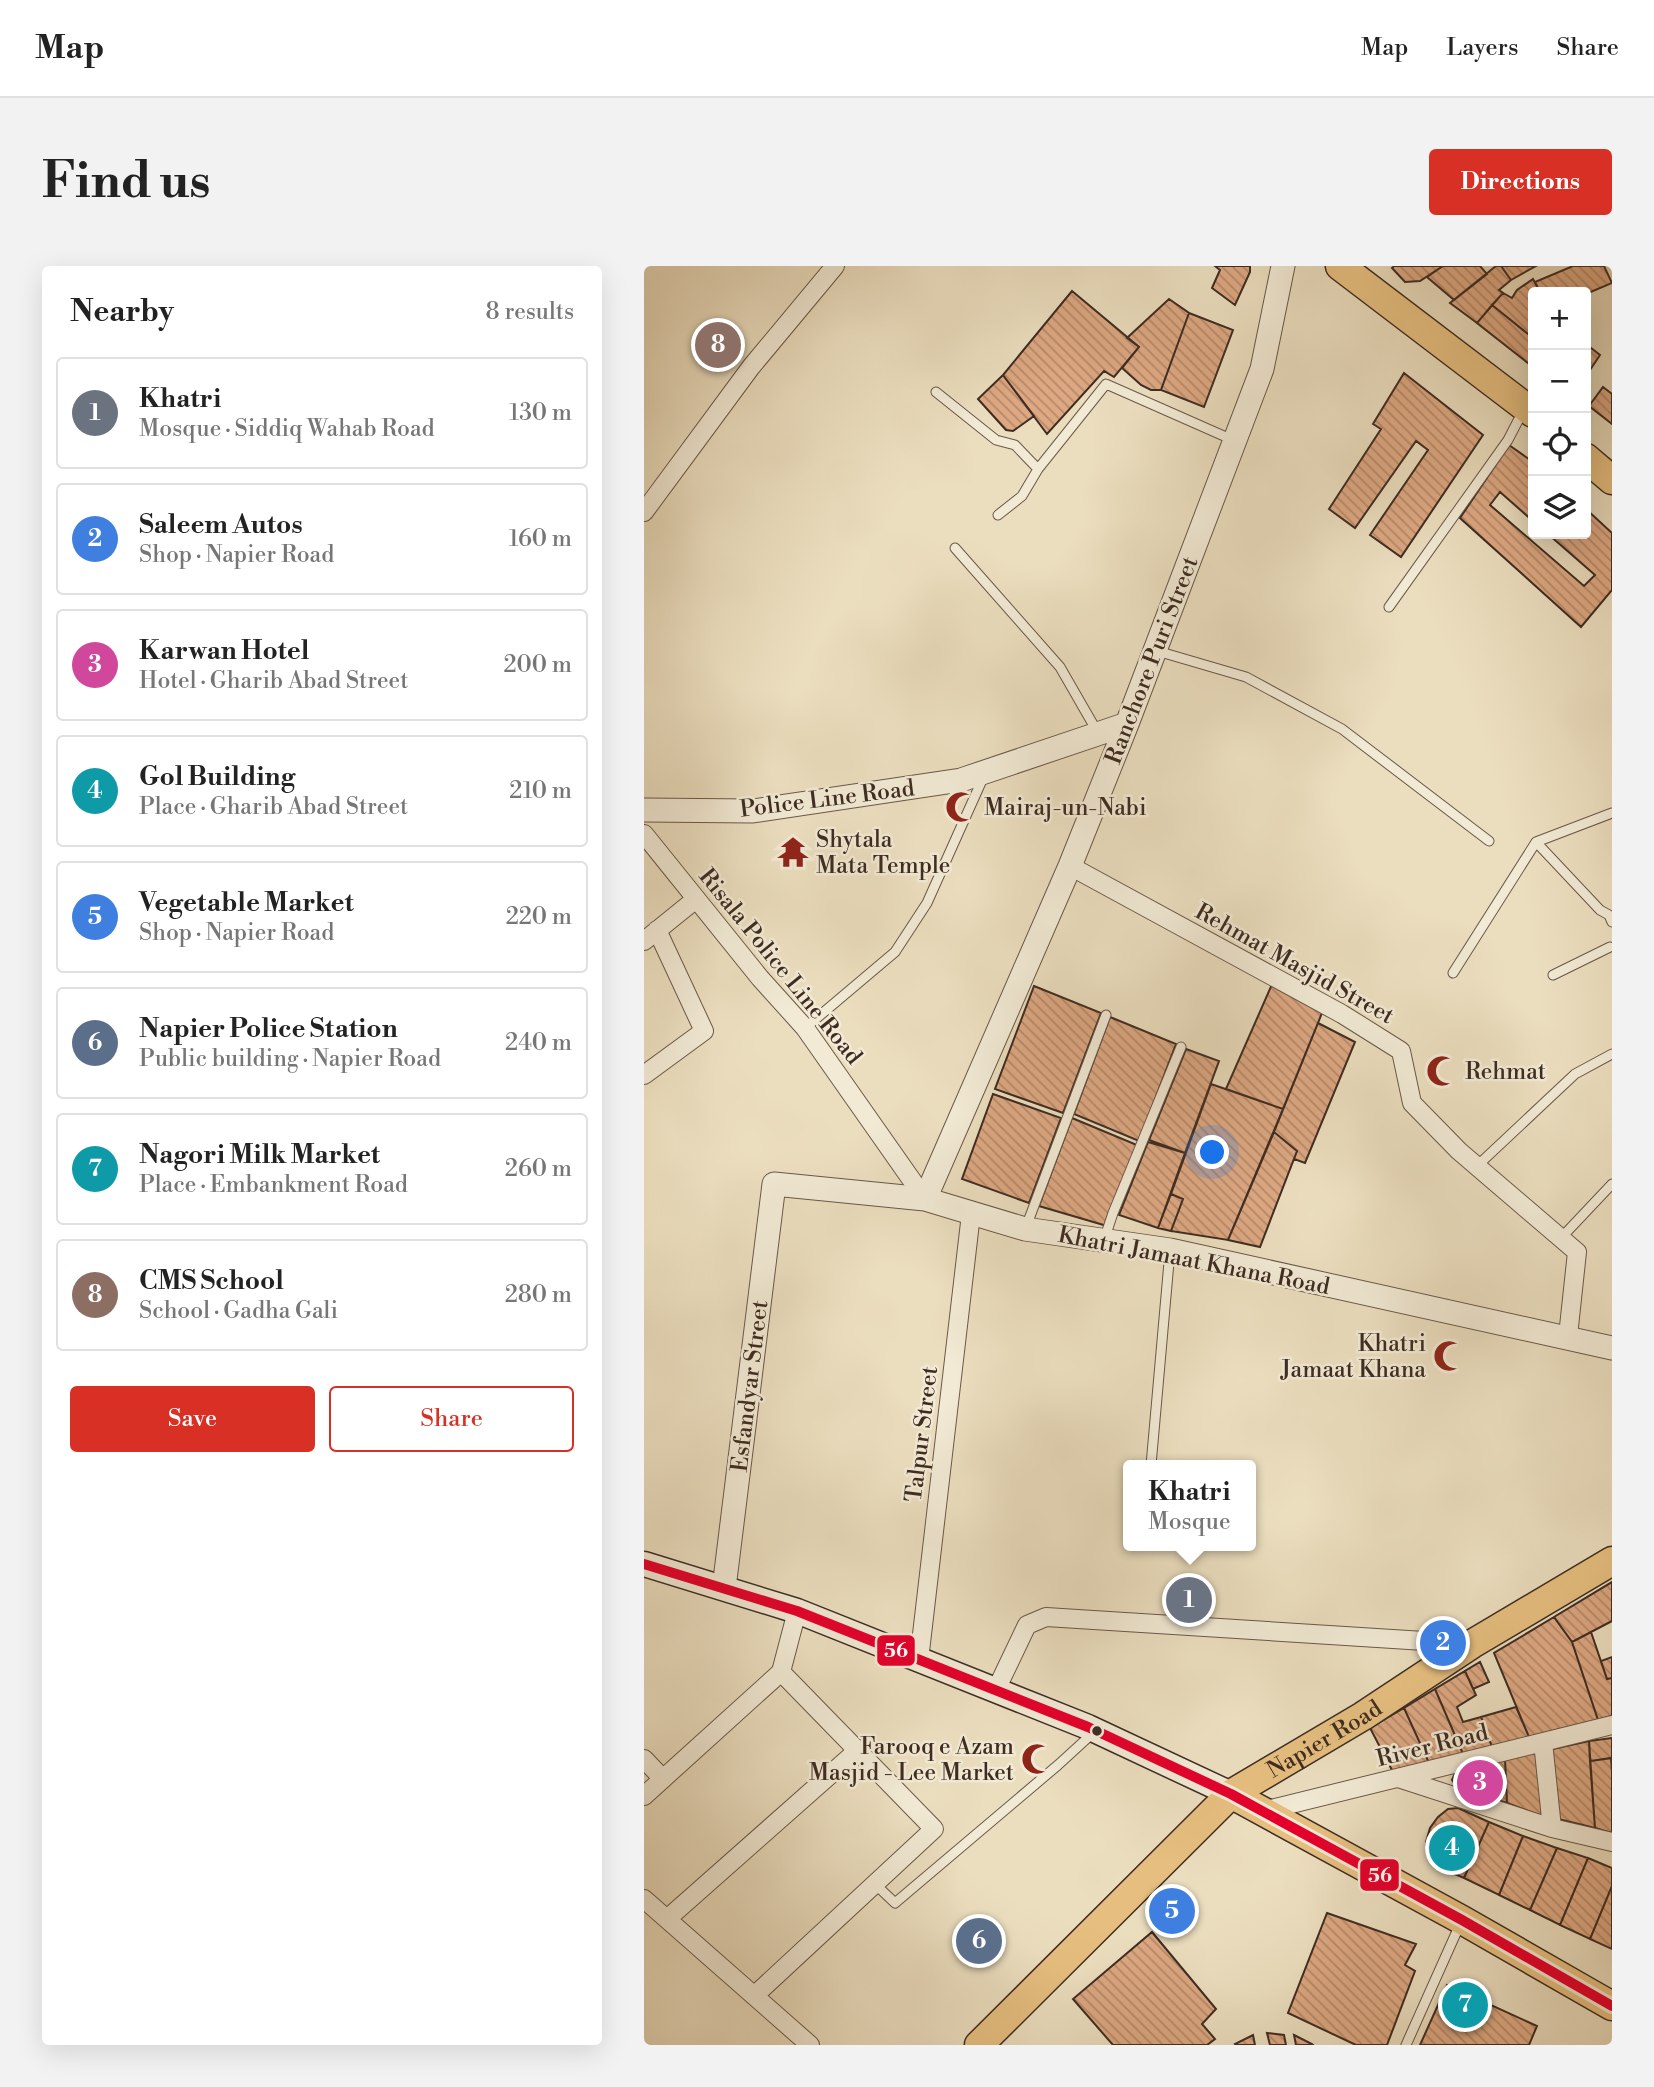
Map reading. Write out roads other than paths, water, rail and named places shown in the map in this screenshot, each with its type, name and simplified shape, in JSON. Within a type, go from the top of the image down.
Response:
[{"type":"main road","points":[[1343,267],[1528,409]]},
{"type":"main road","points":[[1591,462],[1612,480]]},
{"type":"main road","name":"Napier Road","points":[[979,2045],[1231,1794],[1363,1716],[1472,1644],[1612,1561]]},
{"type":"main road","points":[[644,1564],[797,1611],[1095,1731],[1263,1811],[1612,2006]]},
{"type":"street","points":[[644,513],[751,366],[835,266]]},
{"type":"street","name":"Ranchore Puri Street","points":[[925,1199],[1070,866],[1127,724],[1262,369],[1283,266]]},
{"type":"street","name":"Police Line Road","points":[[644,810],[753,811],[961,780],[1127,724]]},
{"type":"street","name":"Risala Police Line Road","points":[[644,834],[760,978],[805,1028],[925,1199]]},
{"type":"street","name":"Rehmat Masjid Street","points":[[1070,866],[1342,1014],[1401,1051],[1412,1103],[1476,1166],[1577,1252],[1568,1336]]},
{"type":"street","points":[[644,1075],[704,1031],[650,936],[696,899]]},
{"type":"street","name":"Khatri Jamaat Khana Road","points":[[774,1184],[925,1199],[1025,1228],[1170,1251],[1568,1336],[1612,1348]]},
{"type":"street","name":"Esfandyar Street","points":[[724,1588],[774,1184]]},
{"type":"street","name":"Talpur Street","points":[[919,1660],[971,1214]]},
{"type":"street","points":[[644,1796],[781,1672],[797,1611]]},
{"type":"street","points":[[996,1690],[1027,1626],[1046,1617],[1472,1644]]},
{"type":"street","points":[[754,1996],[934,1829],[781,1672]]},
{"type":"street","name":"River Road","points":[[1263,1811],[1612,1725]]},
{"type":"street","points":[[1543,1742],[1552,1828]]},
{"type":"street","points":[[667,1919],[858,1750]]},
{"type":"street","points":[[644,1759],[663,1779]]},
{"type":"street","points":[[1398,1778],[1552,1828],[1612,1842]]},
{"type":"street","points":[[644,1899],[810,2045]]},
{"type":"lane","points":[[998,515],[1022,496],[1038,469],[1106,384],[1235,440]]},
{"type":"lane","points":[[936,392],[996,440],[1015,445],[1038,469]]},
{"type":"lane","points":[[1389,607],[1528,411]]},
{"type":"lane","points":[[954,548],[1060,667],[1099,734]]},
{"type":"lane","points":[[1155,651],[1246,677],[1342,729],[1489,841]]},
{"type":"lane","points":[[805,1028],[895,952],[926,903],[985,772]]},
{"type":"lane","points":[[1454,973],[1536,842],[1612,813]]},
{"type":"lane","points":[[1536,842],[1600,910],[1609,915],[1612,922]]},
{"type":"lane","points":[[1553,975],[1611,948]]},
{"type":"lane","points":[[1025,1228],[1106,1015]]},
{"type":"lane","points":[[1104,1240],[1181,1047]]},
{"type":"lane","points":[[1476,1166],[1574,1074],[1612,1054]]},
{"type":"lane","points":[[1561,1238],[1612,1184]]},
{"type":"lane","points":[[1152,1460],[1170,1251]]},
{"type":"lane","points":[[875,1884],[895,1903],[1095,1731]]},
{"type":"lane","points":[[1406,2045],[1462,1920]]},
{"type":"place","name":"CMS School","points":[[718,345]]},
{"type":"place","name":"Mairaj-un-Nabi","points":[[961,807]]},
{"type":"place","name":"Shytala Mata Temple","points":[[793,852]]},
{"type":"place","name":"Rehmat","points":[[1442,1071]]},
{"type":"place","name":"Khatri Jamaat Khana","points":[[1449,1356]]},
{"type":"place","name":"Khatri","points":[[1189,1600]]},
{"type":"place","name":"Saleem Autos","points":[[1443,1643]]},
{"type":"place","name":"Farooq e Azam Masjid - Lee Market","points":[[1037,1759]]},
{"type":"place","name":"Karwan Hotel","points":[[1480,1783]]},
{"type":"place","name":"Gol Building","points":[[1452,1848]]},
{"type":"place","name":"Vegetable Market","points":[[1172,1911]]},
{"type":"place","name":"Napier Police Station","points":[[979,1941]]},
{"type":"place","name":"Nagori Milk Market","points":[[1465,2005]]}]
